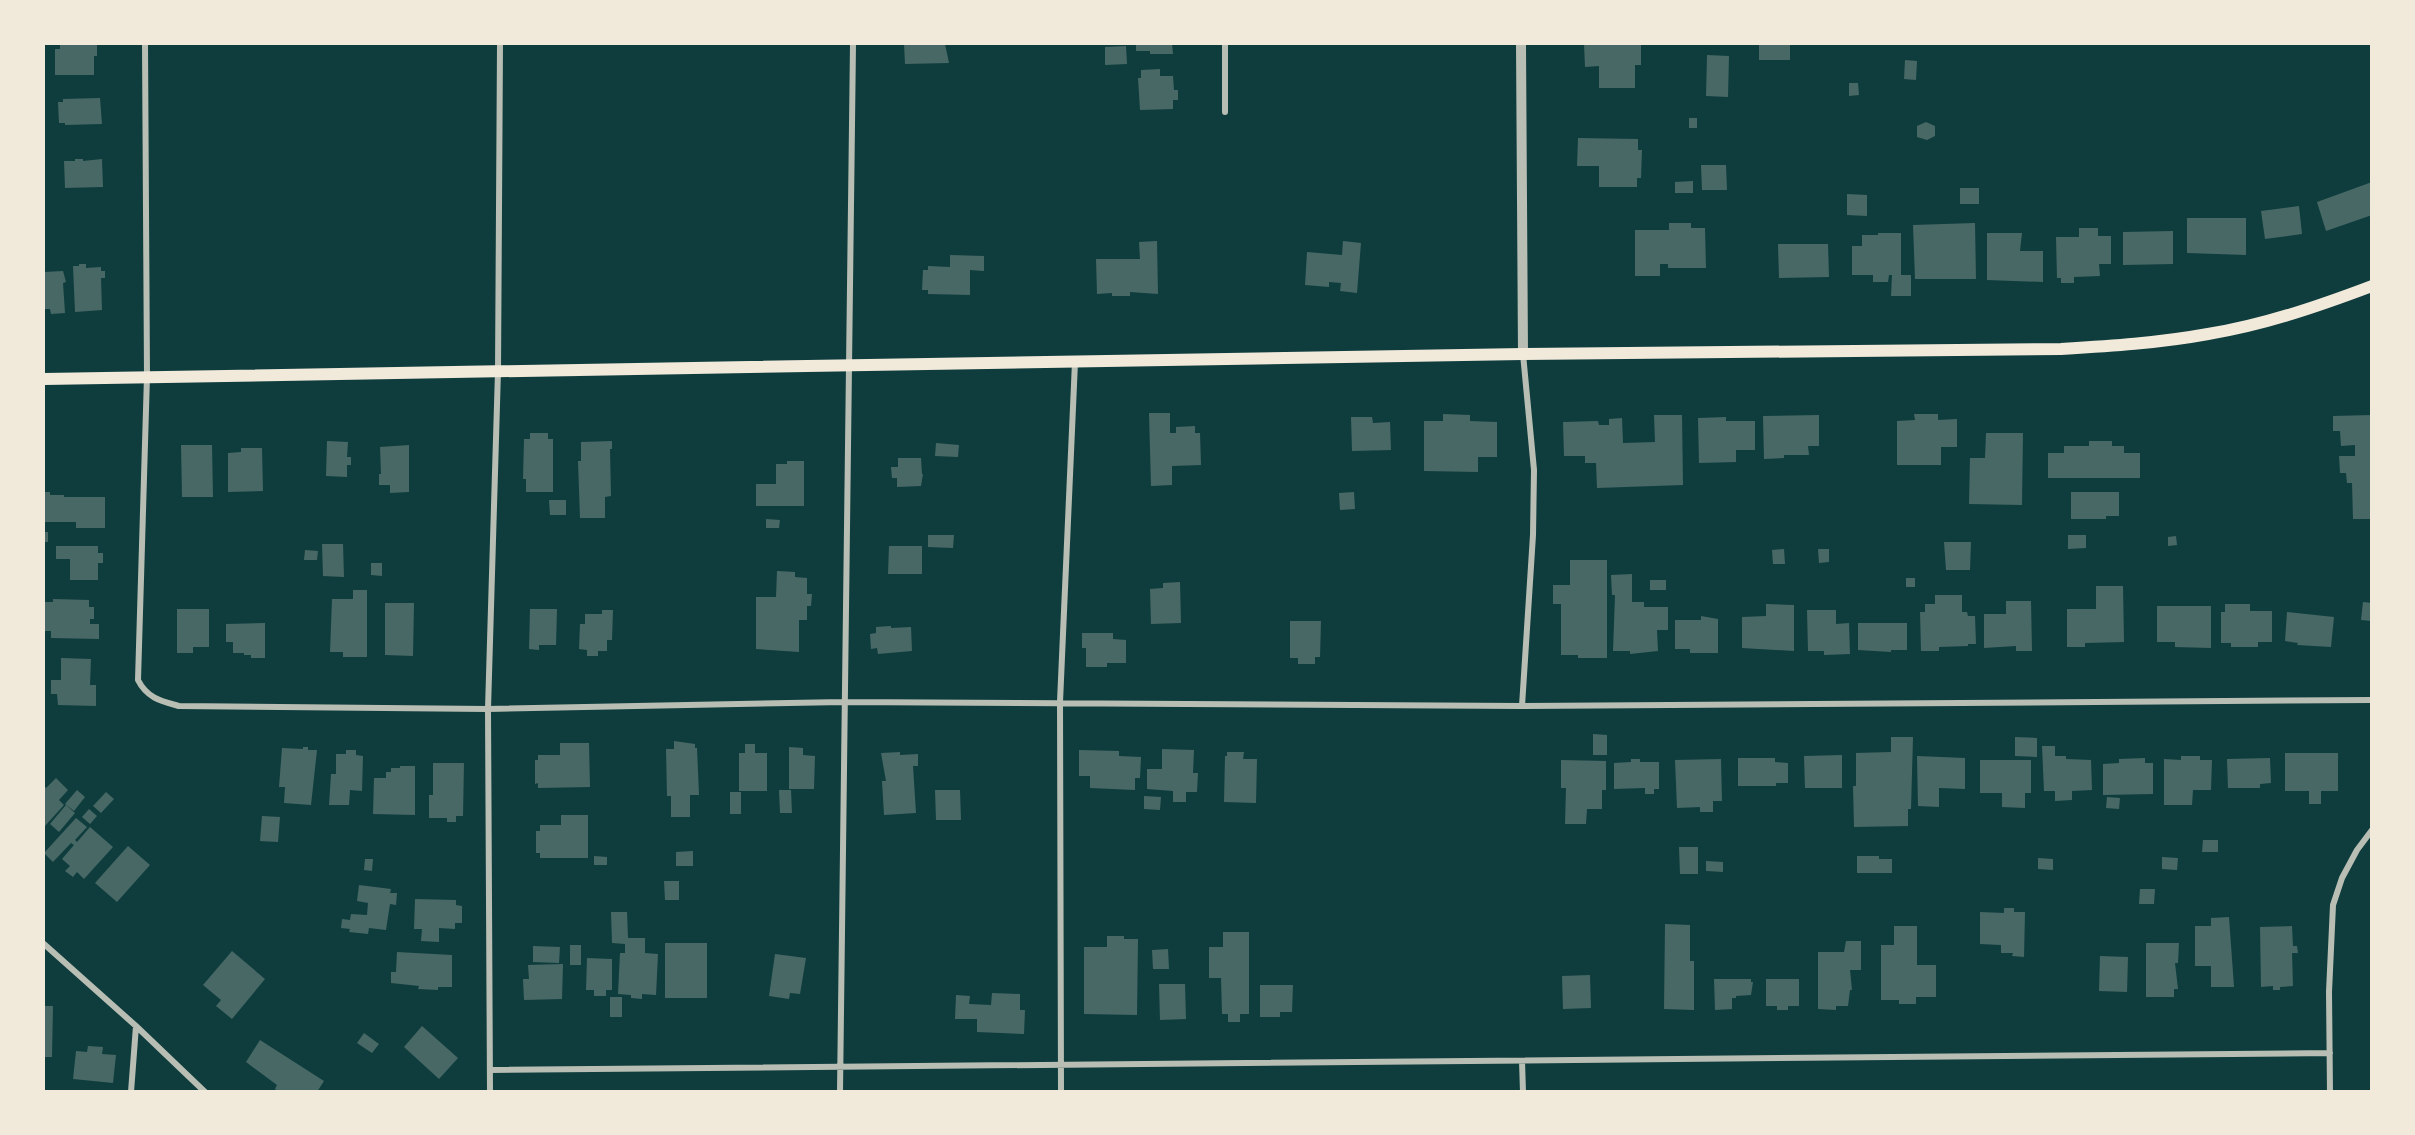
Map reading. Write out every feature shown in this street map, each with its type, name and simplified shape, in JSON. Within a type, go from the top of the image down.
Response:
[{"type":"main road","points":[[44,379],[1523,354],[2061,349],[2140,344],[2210,334],[2326,303],[2372,286]]},
{"type":"street","points":[[145,44],[147,376],[138,680],[144,691],[155,699],[179,706],[488,709],[843,702],[1522,706],[2372,700]]},
{"type":"street","points":[[490,1092],[488,709],[498,370],[500,44]]},
{"type":"street","points":[[840,1092],[843,702],[850,366],[853,44]]},
{"type":"street","points":[[1225,44],[1225,112]]},
{"type":"street","points":[[1521,44],[1523,354],[1534,470],[1533,535],[1522,706]]},
{"type":"street","points":[[1061,1092],[1060,702],[1075,361]]},
{"type":"street","points":[[2330,1092],[2329,992],[2333,905],[2342,878],[2357,850],[2372,830]]},
{"type":"street","points":[[44,944],[136,1026],[205,1092]]},
{"type":"street","points":[[131,1092],[136,1026]]},
{"type":"street","points":[[490,1070],[2330,1053]]},
{"type":"street","points":[[1522,1061],[1523,1092]]},
{"type":"building","points":[[60,44],[97,44],[97,56],[94,56],[94,75],[55,75],[55,49],[60,49]]},
{"type":"building","points":[[904,44],[945,44],[949,63],[905,64]]},
{"type":"building","points":[[1136,44],[1172,44],[1173,54],[1150,54],[1150,51],[1136,51]]},
{"type":"building","points":[[1584,44],[1641,44],[1641,65],[1635,65],[1635,88],[1599,88],[1599,66],[1585,67]]},
{"type":"building","points":[[1759,44],[1790,44],[1790,60],[1759,60]]},
{"type":"building","points":[[1126,46],[1127,64],[1105,65],[1105,47]]},
{"type":"building","points":[[1707,55],[1729,56],[1728,97],[1706,96]]},
{"type":"building","points":[[1905,60],[1917,61],[1916,80],[1904,79]]},
{"type":"building","points":[[1160,69],[1160,76],[1173,76],[1174,90],[1178,90],[1178,100],[1173,100],[1173,109],[1140,110],[1138,78],[1141,78],[1141,70]]},
{"type":"building","points":[[1849,83],[1858,83],[1859,95],[1849,96]]},
{"type":"building","points":[[100,98],[102,124],[65,125],[65,123],[59,123],[58,102],[63,102],[63,99]]},
{"type":"building","points":[[1689,118],[1697,118],[1697,128],[1689,128]]},
{"type":"building","points":[[1926,122],[1935,126],[1935,136],[1927,140],[1917,137],[1917,126]]},
{"type":"building","points":[[1578,138],[1638,139],[1638,150],[1642,150],[1641,178],[1637,178],[1637,187],[1599,187],[1599,166],[1577,166]]},
{"type":"building","points":[[75,159],[83,159],[83,161],[102,159],[103,187],[65,188],[64,161],[75,161]]},
{"type":"building","points":[[1701,165],[1726,165],[1727,190],[1702,190]]},
{"type":"building","points":[[1693,181],[1693,193],[1675,193],[1675,182]]},
{"type":"building","points":[[2372,182],[2372,215],[2326,231],[2317,202]]},
{"type":"building","points":[[1960,188],[1979,188],[1979,204],[1960,204]]},
{"type":"building","points":[[1847,194],[1867,195],[1867,216],[1847,215]]},
{"type":"building","points":[[2299,206],[2302,234],[2265,239],[2261,211]]},
{"type":"building","points":[[2187,218],[2246,218],[2246,255],[2187,253]]},
{"type":"building","points":[[1669,223],[1691,223],[1691,228],[1705,228],[1706,268],[1668,268],[1668,264],[1660,264],[1660,276],[1635,276],[1635,230],[1669,230]]},
{"type":"building","points":[[1975,223],[1976,279],[1915,279],[1913,225]]},
{"type":"building","points":[[2079,228],[2098,228],[2098,236],[2111,236],[2111,264],[2099,264],[2100,276],[2074,277],[2074,283],[2061,283],[2061,278],[2057,278],[2056,237],[2079,237]]},
{"type":"building","points":[[2173,231],[2173,264],[2123,265],[2123,232]]},
{"type":"building","points":[[1878,233],[1901,233],[1901,275],[1911,275],[1911,296],[1891,296],[1892,275],[1889,275],[1888,282],[1873,282],[1873,275],[1852,275],[1852,246],[1862,246],[1862,235],[1878,235]]},
{"type":"building","points":[[1987,233],[2022,233],[2020,251],[2043,251],[2043,282],[1987,280]]},
{"type":"building","points":[[1157,241],[1158,294],[1130,292],[1130,296],[1112,296],[1112,293],[1097,294],[1096,259],[1140,259],[1139,242]]},
{"type":"building","points":[[1343,241],[1361,243],[1357,293],[1340,291],[1341,283],[1329,282],[1329,287],[1305,285],[1307,252],[1342,255]]},
{"type":"building","points":[[1778,244],[1828,244],[1829,277],[1779,278]]},
{"type":"building","points":[[950,255],[984,256],[984,271],[970,270],[970,295],[928,294],[928,290],[922,290],[923,270],[928,270],[928,266],[950,267]]},
{"type":"building","points":[[79,264],[86,264],[86,268],[101,267],[101,271],[105,271],[105,278],[101,278],[102,310],[75,312],[73,266],[79,266]]},
{"type":"building","points":[[63,271],[66,282],[63,283],[65,313],[51,314],[50,309],[44,309],[44,272]]},
{"type":"building","points":[[1149,413],[1170,413],[1170,433],[1176,433],[1176,427],[1195,426],[1195,433],[1200,433],[1201,465],[1172,466],[1172,485],[1151,486]]},
{"type":"building","points":[[1443,414],[1470,415],[1470,421],[1497,422],[1497,457],[1478,457],[1478,472],[1424,471],[1424,421],[1443,421]]},
{"type":"building","points":[[1914,414],[1938,414],[1938,420],[1957,419],[1957,447],[1941,447],[1941,465],[1897,465],[1897,421],[1915,420]]},
{"type":"building","points":[[1654,415],[1682,415],[1683,485],[1597,488],[1596,463],[1585,463],[1585,456],[1564,456],[1563,422],[1598,421],[1599,425],[1609,425],[1609,419],[1622,418],[1623,443],[1655,442]]},
{"type":"building","points":[[1819,415],[1819,446],[1808,446],[1809,455],[1784,455],[1784,458],[1764,459],[1763,416]]},
{"type":"building","points":[[2372,415],[2372,519],[2353,519],[2352,483],[2347,483],[2346,473],[2340,473],[2339,456],[2355,456],[2355,445],[2341,446],[2340,431],[2333,431],[2333,416]]},
{"type":"building","points":[[1351,417],[1372,417],[1373,423],[1390,422],[1391,450],[1352,451]]},
{"type":"building","points":[[1726,417],[1726,421],[1755,421],[1755,450],[1736,450],[1736,462],[1699,463],[1698,418]]},
{"type":"building","points":[[530,433],[548,433],[548,439],[553,439],[553,492],[526,492],[526,479],[523,479],[524,439],[530,439]]},
{"type":"building","points":[[1986,433],[2023,433],[2022,505],[1969,504],[1970,458],[1985,458]]},
{"type":"building","points":[[327,441],[348,442],[347,457],[351,457],[351,465],[347,465],[347,477],[326,476]]},
{"type":"building","points":[[612,441],[612,449],[610,449],[611,496],[605,497],[605,518],[580,518],[578,461],[581,461],[581,442]]},
{"type":"building","points":[[2089,441],[2112,441],[2112,446],[2124,446],[2124,453],[2140,453],[2140,478],[2048,478],[2048,453],[2064,453],[2064,446],[2089,446]]},
{"type":"building","points":[[936,443],[959,445],[958,457],[935,456]]},
{"type":"building","points":[[181,445],[212,445],[213,497],[182,497]]},
{"type":"building","points":[[409,445],[409,492],[390,493],[390,485],[379,485],[380,447]]},
{"type":"building","points":[[241,448],[262,448],[263,491],[228,492],[228,453],[241,452]]},
{"type":"building","points":[[898,458],[921,458],[923,474],[921,486],[897,487],[897,478],[892,478],[891,467],[898,467]]},
{"type":"building","points":[[787,461],[804,461],[804,506],[756,506],[756,484],[776,484],[776,464],[787,464]]},
{"type":"building","points":[[44,492],[50,492],[50,495],[64,495],[64,497],[105,497],[105,528],[76,528],[76,522],[44,522]]},
{"type":"building","points":[[1354,492],[1355,509],[1340,510],[1339,493]]},
{"type":"building","points":[[2071,492],[2119,492],[2119,516],[2106,516],[2106,519],[2071,519]]},
{"type":"building","points":[[549,500],[566,500],[566,515],[550,515]]},
{"type":"building","points":[[766,519],[780,520],[779,528],[766,528]]},
{"type":"building","points":[[44,532],[48,532],[48,542],[44,542]]},
{"type":"building","points":[[928,535],[954,535],[953,548],[928,547]]},
{"type":"building","points":[[2068,535],[2086,535],[2086,548],[2068,549]]},
{"type":"building","points":[[2176,536],[2177,545],[2168,546],[2168,537]]},
{"type":"building","points":[[1944,542],[1971,542],[1970,570],[1946,570]]},
{"type":"building","points":[[322,544],[343,544],[344,577],[323,576]]},
{"type":"building","points":[[56,546],[98,546],[98,553],[103,553],[103,563],[98,563],[98,580],[70,580],[70,559],[56,559]]},
{"type":"building","points":[[889,546],[922,546],[922,574],[888,574]]},
{"type":"building","points":[[1784,549],[1785,564],[1773,564],[1772,550]]},
{"type":"building","points":[[1818,549],[1829,549],[1829,562],[1819,563]]},
{"type":"building","points":[[305,550],[318,551],[317,560],[304,560]]},
{"type":"building","points":[[1570,560],[1607,560],[1607,658],[1578,658],[1578,655],[1561,655],[1561,604],[1553,604],[1553,585],[1570,585]]},
{"type":"building","points":[[371,563],[382,563],[382,576],[371,575]]},
{"type":"building","points":[[777,571],[795,572],[795,577],[807,578],[807,594],[812,594],[811,606],[807,606],[807,620],[799,620],[799,652],[756,649],[756,597],[776,597]]},
{"type":"building","points":[[1632,574],[1632,602],[1644,602],[1644,607],[1668,607],[1668,630],[1657,630],[1658,651],[1630,654],[1630,651],[1613,651],[1615,595],[1612,595],[1611,575]]},
{"type":"building","points":[[1906,578],[1915,578],[1915,587],[1906,587]]},
{"type":"building","points":[[1650,580],[1666,580],[1666,590],[1650,590]]},
{"type":"building","points":[[1180,582],[1181,623],[1151,624],[1150,589],[1163,588],[1163,583]]},
{"type":"building","points":[[2096,586],[2123,586],[2124,642],[2085,643],[2085,647],[2067,647],[2067,609],[2096,609]]},
{"type":"building","points":[[353,590],[367,590],[367,657],[343,657],[343,652],[330,652],[332,599],[353,599]]},
{"type":"building","points":[[1935,595],[1962,595],[1962,612],[1967,612],[1968,616],[1975,616],[1976,644],[1939,647],[1939,651],[1921,651],[1920,612],[1925,612],[1925,604],[1935,604]]},
{"type":"building","points":[[53,599],[89,600],[89,607],[94,607],[94,619],[90,619],[90,624],[99,624],[99,639],[51,638],[51,631],[45,631],[44,606],[45,602],[53,602]]},
{"type":"building","points":[[2006,601],[2031,601],[2032,651],[2016,651],[2016,646],[1984,648],[1984,614],[2006,614]]},
{"type":"building","points":[[2363,602],[2372,603],[2372,621],[2361,620]]},
{"type":"building","points":[[385,603],[414,603],[413,656],[385,655]]},
{"type":"building","points":[[1766,604],[1794,605],[1794,651],[1742,648],[1742,617],[1766,616]]},
{"type":"building","points":[[2225,604],[2250,604],[2250,611],[2272,611],[2272,642],[2258,642],[2258,647],[2231,647],[2231,643],[2221,643],[2221,612],[2225,612]]},
{"type":"building","points":[[2157,606],[2211,606],[2211,648],[2175,647],[2175,642],[2157,642]]},
{"type":"building","points":[[177,609],[209,609],[209,647],[193,647],[193,653],[177,653]]},
{"type":"building","points":[[530,609],[557,609],[556,645],[539,645],[539,650],[529,649]]},
{"type":"building","points":[[602,610],[613,610],[612,640],[607,640],[607,651],[598,651],[598,656],[587,656],[587,650],[579,649],[580,624],[585,624],[585,614],[602,614]]},
{"type":"building","points":[[1807,610],[1836,610],[1836,624],[1849,623],[1850,654],[1824,655],[1824,651],[1808,651]]},
{"type":"building","points":[[2287,612],[2334,617],[2331,647],[2297,645],[2298,643],[2285,641]]},
{"type":"building","points":[[1701,616],[1718,619],[1718,653],[1690,653],[1690,649],[1675,649],[1675,620],[1701,620]]},
{"type":"building","points":[[1290,621],[1321,621],[1320,657],[1315,657],[1315,664],[1298,664],[1298,658],[1290,658]]},
{"type":"building","points":[[265,623],[265,658],[251,658],[251,655],[244,655],[244,653],[233,653],[233,642],[226,642],[226,624]]},
{"type":"building","points":[[1858,623],[1907,623],[1907,650],[1891,650],[1891,652],[1858,650]]},
{"type":"building","points":[[891,626],[891,628],[911,627],[912,651],[878,654],[877,648],[871,649],[870,634],[876,633],[876,627]]},
{"type":"building","points":[[1082,633],[1113,633],[1113,639],[1126,640],[1126,663],[1107,663],[1107,667],[1086,667],[1086,648],[1082,648]]},
{"type":"building","points":[[61,658],[91,659],[90,685],[96,685],[96,706],[58,705],[57,694],[51,694],[51,680],[61,680]]},
{"type":"building","points":[[1593,734],[1607,735],[1607,755],[1593,755]]},
{"type":"building","points":[[1891,737],[1913,737],[1911,809],[1908,809],[1908,826],[1854,827],[1853,786],[1856,786],[1856,753],[1891,752]]},
{"type":"building","points":[[2015,737],[2037,738],[2037,757],[2015,756]]},
{"type":"building","points":[[674,741],[695,744],[697,748],[699,795],[690,795],[690,817],[671,817],[671,796],[667,796],[666,749],[674,749]]},
{"type":"building","points":[[560,743],[589,743],[590,787],[538,788],[538,783],[535,784],[535,760],[538,760],[538,755],[560,755]]},
{"type":"building","points":[[745,744],[755,744],[755,753],[767,753],[767,791],[739,791],[739,753],[745,753]]},
{"type":"building","points":[[2042,746],[2055,746],[2055,756],[2091,760],[2092,790],[2072,791],[2072,800],[2055,801],[2055,791],[2044,791]]},
{"type":"building","points":[[303,747],[308,747],[308,750],[317,750],[311,805],[284,803],[285,787],[279,787],[282,748],[303,749]]},
{"type":"building","points":[[789,747],[803,748],[803,755],[815,756],[814,789],[789,789]]},
{"type":"building","points":[[1162,749],[1194,750],[1193,773],[1198,773],[1197,792],[1186,792],[1186,802],[1173,802],[1173,791],[1147,789],[1147,769],[1162,769]]},
{"type":"building","points":[[346,750],[356,750],[356,755],[363,756],[362,791],[350,790],[349,805],[329,805],[331,774],[336,774],[336,754],[346,754]]},
{"type":"building","points":[[1079,750],[1119,751],[1119,756],[1141,757],[1140,778],[1135,778],[1135,790],[1090,788],[1090,776],[1079,776]]},
{"type":"building","points":[[900,752],[900,755],[918,754],[918,766],[913,766],[916,813],[884,815],[882,781],[886,781],[881,753]]},
{"type":"building","points":[[1227,752],[1244,752],[1243,759],[1257,759],[1256,803],[1224,802]]},
{"type":"building","points":[[2285,753],[2338,753],[2338,791],[2321,791],[2321,804],[2309,804],[2309,791],[2285,791]]},
{"type":"building","points":[[1842,755],[1842,788],[1805,788],[1804,756]]},
{"type":"building","points":[[1917,756],[1965,758],[1965,789],[1939,788],[1939,807],[1918,806]]},
{"type":"building","points":[[2181,756],[2200,756],[2200,760],[2212,760],[2211,790],[2193,790],[2192,805],[2164,805],[2164,759],[2181,760]]},
{"type":"building","points":[[1738,758],[1775,758],[1775,762],[1788,763],[1788,783],[1776,783],[1776,786],[1738,786]]},
{"type":"building","points":[[2145,758],[2145,763],[2153,763],[2153,794],[2103,795],[2103,764],[2119,763],[2119,759]]},
{"type":"building","points":[[2270,758],[2271,783],[2260,784],[2260,788],[2228,788],[2227,759]]},
{"type":"building","points":[[1631,759],[1640,759],[1640,762],[1659,762],[1659,789],[1654,789],[1654,794],[1645,794],[1645,788],[1614,789],[1614,763],[1631,762]]},
{"type":"building","points":[[1721,759],[1722,801],[1713,801],[1713,812],[1700,812],[1700,807],[1677,808],[1675,760]]},
{"type":"building","points":[[1561,760],[1606,761],[1606,790],[1602,790],[1602,809],[1587,809],[1586,824],[1565,824],[1566,788],[1561,788]]},
{"type":"building","points":[[1980,760],[2031,760],[2031,793],[2025,793],[2025,808],[2002,807],[2002,793],[1980,793]]},
{"type":"building","points":[[433,763],[464,763],[463,816],[456,816],[456,822],[447,822],[447,818],[429,818],[429,795],[433,795]]},
{"type":"building","points":[[400,766],[415,766],[415,815],[373,814],[374,778],[386,778],[386,772],[391,772],[391,768],[400,768]]},
{"type":"building","points":[[56,778],[68,790],[59,800],[64,805],[44,827],[44,786],[46,788]]},
{"type":"building","points":[[77,790],[85,797],[74,811],[65,804]]},
{"type":"building","points":[[779,790],[791,790],[792,813],[780,813]]},
{"type":"building","points":[[935,790],[960,790],[961,820],[936,820]]},
{"type":"building","points":[[106,792],[114,799],[101,813],[93,806]]},
{"type":"building","points":[[730,792],[741,792],[741,814],[730,814]]},
{"type":"building","points":[[1144,796],[1161,797],[1160,810],[1144,809]]},
{"type":"building","points":[[2107,797],[2120,798],[2119,809],[2106,808]]},
{"type":"building","points":[[66,805],[75,813],[59,832],[50,824]]},
{"type":"building","points":[[89,809],[97,816],[90,824],[82,817]]},
{"type":"building","points":[[561,815],[588,815],[588,858],[540,858],[540,853],[536,853],[536,831],[540,831],[540,825],[561,825]]},
{"type":"building","points":[[262,816],[280,817],[278,842],[260,841]]},
{"type":"building","points":[[76,818],[87,827],[75,840],[77,842],[90,827],[113,847],[84,879],[77,872],[73,877],[65,871],[70,866],[62,859],[74,845],[71,843],[53,862],[44,853]]},
{"type":"building","points":[[2203,840],[2218,840],[2218,852],[2202,852]]},
{"type":"building","points":[[128,846],[150,865],[117,902],[95,883]]},
{"type":"building","points":[[1679,847],[1698,847],[1698,874],[1680,874]]},
{"type":"building","points":[[693,851],[693,866],[676,866],[676,852]]},
{"type":"building","points":[[594,856],[607,857],[607,865],[594,865]]},
{"type":"building","points":[[1857,856],[1879,856],[1879,859],[1892,859],[1892,873],[1857,873]]},
{"type":"building","points":[[2162,857],[2178,858],[2177,870],[2162,869]]},
{"type":"building","points":[[2038,858],[2053,859],[2053,870],[2038,869]]},
{"type":"building","points":[[365,859],[373,859],[372,871],[364,870]]},
{"type":"building","points":[[1706,861],[1723,862],[1723,872],[1706,871]]},
{"type":"building","points":[[664,881],[679,881],[679,900],[665,900]]},
{"type":"building","points":[[359,885],[391,889],[390,893],[397,893],[396,905],[390,904],[386,930],[369,928],[368,934],[349,932],[350,929],[341,928],[342,919],[350,920],[351,914],[367,915],[368,903],[357,901]]},
{"type":"building","points":[[2140,889],[2155,889],[2154,904],[2139,904]]},
{"type":"building","points":[[415,899],[456,900],[456,905],[462,906],[462,923],[455,923],[455,929],[439,928],[439,942],[421,941],[422,929],[414,929]]},
{"type":"building","points":[[2004,908],[2014,908],[2014,912],[2025,912],[2024,957],[2012,956],[2013,953],[2001,953],[2001,945],[1980,944],[1980,912],[2004,913]]},
{"type":"building","points":[[611,912],[627,912],[628,938],[645,938],[645,953],[658,954],[656,995],[642,994],[642,999],[618,994],[620,953],[625,953],[625,944],[612,943]]},
{"type":"building","points":[[2229,917],[2234,987],[2211,987],[2211,966],[2195,966],[2195,926],[2211,926],[2211,918]]},
{"type":"building","points":[[1665,924],[1690,925],[1690,961],[1694,961],[1694,1010],[1664,1009]]},
{"type":"building","points":[[1894,926],[1917,926],[1917,965],[1936,965],[1936,997],[1916,997],[1916,1004],[1899,1004],[1899,1000],[1881,1000],[1881,945],[1894,945]]},
{"type":"building","points":[[2292,926],[2293,946],[2297,946],[2298,953],[2292,953],[2293,986],[2280,987],[2280,990],[2273,990],[2273,986],[2261,987],[2260,927]]},
{"type":"building","points":[[1223,932],[1249,932],[1249,1014],[1240,1014],[1240,1022],[1228,1022],[1228,1014],[1222,1014],[1221,978],[1209,978],[1209,947],[1223,947]]},
{"type":"building","points":[[1107,936],[1138,939],[1137,1015],[1084,1014],[1084,947],[1107,947]]},
{"type":"building","points":[[1846,941],[1861,941],[1861,970],[1850,970],[1852,990],[1850,990],[1848,1006],[1836,1006],[1836,1010],[1818,1009],[1818,952],[1844,952]]},
{"type":"building","points":[[665,943],[707,943],[707,998],[665,998]]},
{"type":"building","points":[[2146,943],[2179,943],[2178,963],[2175,963],[2178,989],[2174,989],[2174,997],[2146,997]]},
{"type":"building","points":[[570,945],[581,945],[581,965],[570,965]]},
{"type":"building","points":[[533,946],[560,947],[559,963],[533,962]]},
{"type":"building","points":[[1168,949],[1169,969],[1153,969],[1152,950]]},
{"type":"building","points":[[232,951],[265,979],[232,1019],[216,1006],[221,1000],[203,985]]},
{"type":"building","points":[[397,952],[452,955],[452,987],[438,987],[438,990],[418,989],[419,986],[391,983],[391,972],[396,972]]},
{"type":"building","points":[[775,954],[806,958],[800,994],[790,993],[789,999],[769,996]]},
{"type":"building","points":[[2100,956],[2128,957],[2127,992],[2099,991]]},
{"type":"building","points":[[587,958],[612,959],[612,990],[606,990],[606,996],[594,996],[594,990],[586,990]]},
{"type":"building","points":[[563,964],[562,999],[524,1000],[523,979],[529,979],[528,965]]},
{"type":"building","points":[[1590,975],[1591,1008],[1563,1009],[1562,976]]},
{"type":"building","points":[[1714,979],[1751,979],[1753,982],[1751,995],[1732,998],[1732,1009],[1715,1010]]},
{"type":"building","points":[[1766,979],[1799,979],[1799,1006],[1788,1006],[1788,1010],[1777,1010],[1777,1006],[1766,1006]]},
{"type":"building","points":[[1159,984],[1185,984],[1186,1019],[1160,1020]]},
{"type":"building","points":[[1260,985],[1293,985],[1292,1012],[1280,1012],[1280,1017],[1260,1017]]},
{"type":"building","points":[[992,993],[1020,994],[1020,1010],[1025,1010],[1024,1034],[977,1032],[977,1019],[955,1019],[956,995],[970,996],[969,1004],[991,1005]]},
{"type":"building","points":[[610,997],[622,997],[622,1017],[610,1017]]},
{"type":"building","points":[[44,1006],[53,1006],[52,1057],[44,1057]]},
{"type":"building","points":[[422,1026],[458,1058],[439,1079],[404,1047]]},
{"type":"building","points":[[364,1033],[379,1044],[372,1053],[357,1043]]},
{"type":"building","points":[[260,1040],[324,1081],[317,1092],[279,1092],[275,1089],[277,1085],[246,1062]]},
{"type":"building","points":[[88,1046],[103,1047],[102,1054],[116,1055],[113,1083],[73,1079],[76,1051],[87,1052]]}]
